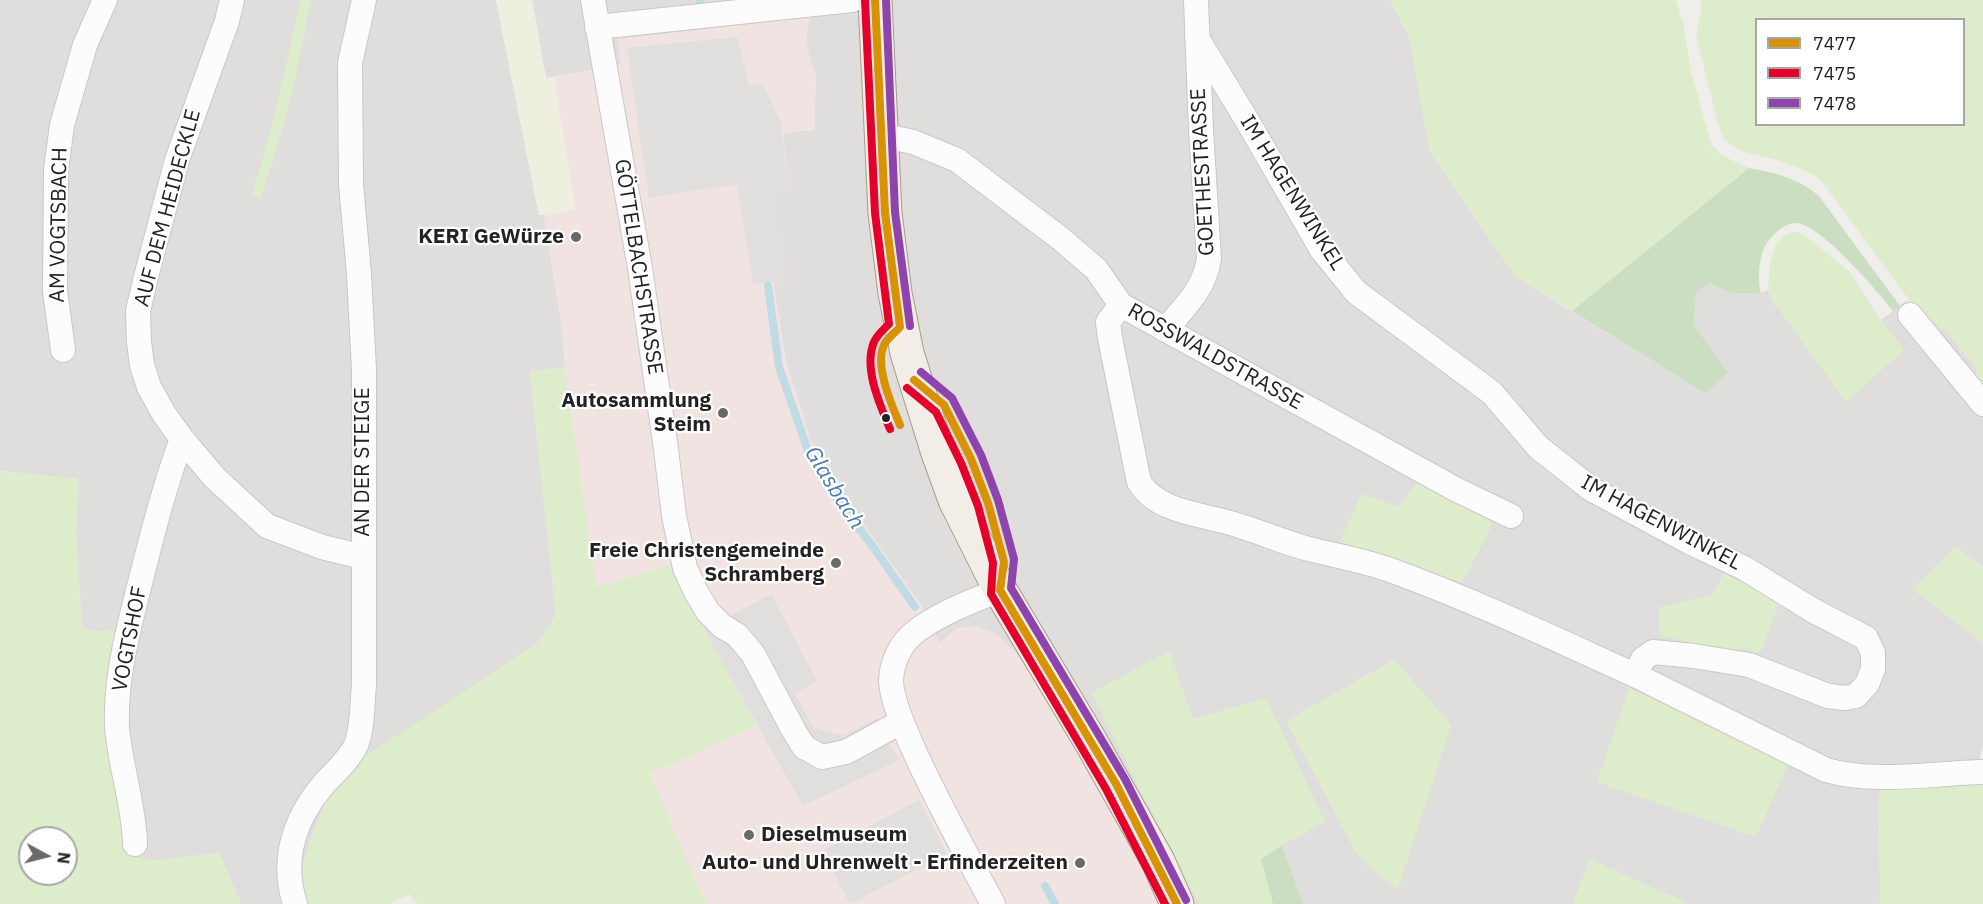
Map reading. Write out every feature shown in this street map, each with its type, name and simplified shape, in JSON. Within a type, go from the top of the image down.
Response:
[{"type":"main road","points":[[875,0],[885,213],[900,327],[953,494],[1000,590],[1147,841],[1177,904]]},
{"type":"street","name":"AM VOGTSBACH","points":[[63,350],[55,291],[56,170],[62,125],[86,45],[105,0]]},
{"type":"street","name":"AUF DEM HEIDECKLE","points":[[232,0],[227,21],[177,160],[138,311],[139,342],[148,387],[182,439],[214,478],[267,526],[322,547],[363,557]]},
{"type":"street","name":"AN DER STEIGE","points":[[295,904],[290,889],[288,857],[298,824],[317,794],[356,746],[364,686],[364,370],[351,184],[350,63],[364,0]]},
{"type":"street","name":"GÖTTELBACHSTRASSE","points":[[593,0],[640,268],[674,516],[686,568],[696,592],[708,612],[722,626],[737,635],[753,654],[804,747],[822,757],[846,752],[902,722]]},
{"type":"street","points":[[597,27],[852,0]]},
{"type":"street","name":"GOETHESTRASSE","points":[[1165,330],[1200,288],[1207,275],[1209,258],[1196,0]]},
{"type":"street","name":"IM HAGENWINKEL","points":[[1197,39],[1322,250],[1356,292],[1492,393],[1538,447],[1591,489],[1691,543],[1744,568],[1814,611],[1866,638],[1873,653],[1873,669],[1867,684],[1856,696],[1845,698],[1828,696],[1749,665],[1694,656],[1653,652],[1642,659],[1635,675]]},
{"type":"street","name":"ROSSWALDSTRASSE","points":[[881,135],[913,142],[957,160],[1061,239],[1096,270],[1121,305],[1457,490],[1511,516]]},
{"type":"street","points":[[1121,305],[1108,322],[1110,338],[1139,482],[1145,492],[1155,499],[1177,509],[1225,520],[1306,548],[1390,570],[1467,600],[1635,675],[1826,770],[1866,777],[1983,772]]},
{"type":"street","points":[[1910,315],[1983,404]]},
{"type":"street","name":"VOGTSHOF","points":[[135,844],[135,823],[117,726],[119,677],[150,545],[182,439]]},
{"type":"street","points":[[993,904],[947,819],[902,722],[891,683],[892,670],[902,646],[917,629],[972,601],[1000,590]]},
{"type":"shaded area","points":[[0,0],[496,0],[539,215],[544,215],[562,329],[565,367],[530,372],[556,615],[537,644],[359,761],[328,798],[313,832],[303,866],[305,904],[241,904],[219,853],[150,861],[127,855],[129,827],[118,632],[82,628],[76,535],[78,479],[0,471]]},
{"type":"shaded area","points":[[532,0],[1390,0],[1410,39],[1430,152],[1516,277],[1706,394],[1728,372],[1694,325],[1696,293],[1710,283],[1729,293],[1761,293],[1768,290],[1775,304],[1903,350],[1881,320],[1907,300],[1931,330],[1945,330],[1977,369],[1975,386],[1983,396],[1983,567],[1956,548],[1913,589],[1983,643],[1983,744],[1975,781],[1879,787],[1880,904],[1689,904],[1590,860],[1573,904],[1303,904],[1282,845],[1324,821],[1266,699],[1193,719],[1169,652],[1194,893],[1199,904],[1163,904],[957,628],[940,643],[921,605],[838,488],[812,445],[786,361],[773,281],[787,278],[775,197],[790,193],[782,133],[814,130],[816,75],[810,62],[806,37],[619,39],[621,65],[546,78]],"holes":[[[1394,660],[1356,852],[1287,721]]]},
{"type":"shaded area","points":[[810,17],[806,37],[810,62],[816,75],[814,129],[783,134],[790,193],[776,197],[787,279],[773,281],[786,361],[812,445],[838,488],[921,606],[940,643],[957,628],[978,627],[996,634],[1014,651],[1093,763],[1163,904],[706,904],[650,774],[757,725],[686,596],[596,589],[565,367],[562,329],[544,215],[575,209],[554,77],[621,65],[618,39]]},
{"type":"shaded area","points":[[737,37],[749,86],[762,83],[780,120],[790,193],[776,197],[787,279],[753,284],[737,184],[649,198],[627,48]]},
{"type":"shaded area","points":[[771,594],[817,681],[795,693],[813,727],[843,736],[876,719],[899,760],[803,806],[704,630]]},
{"type":"shaded area","points":[[919,800],[947,854],[850,904],[822,851]]},
{"type":"green space","points":[[301,0],[311,0],[301,51],[290,100],[260,198],[252,194],[270,134]]},
{"type":"green space","points":[[496,0],[532,0],[546,78],[554,77],[575,209],[551,215],[539,215]]},
{"type":"green space","points":[[1390,0],[1676,0],[1683,23],[1691,71],[1711,144],[1723,156],[1749,168],[1572,311],[1516,277],[1430,152],[1410,39]]},
{"type":"green space","points":[[1700,0],[1983,0],[1983,396],[1975,387],[1977,369],[1945,330],[1931,330],[1823,183],[1812,174],[1780,161],[1741,151],[1724,140],[1696,35],[1702,5]]},
{"type":"green space","points":[[1749,168],[1786,177],[1819,196],[1900,306],[1893,311],[1847,260],[1819,234],[1806,226],[1795,223],[1788,225],[1771,237],[1763,251],[1759,273],[1761,293],[1729,293],[1710,283],[1696,293],[1694,325],[1728,372],[1706,394],[1572,311]]},
{"type":"green space","points":[[1796,231],[1806,236],[1849,271],[1904,350],[1846,402],[1775,304],[1768,290],[1770,262],[1776,244],[1784,236]]},
{"type":"green space","points":[[565,367],[596,588],[675,563],[686,596],[757,725],[650,774],[706,904],[417,904],[409,894],[389,904],[305,904],[301,891],[303,866],[313,832],[328,798],[359,760],[537,644],[556,615],[530,372]]},
{"type":"green space","points":[[0,471],[78,479],[76,535],[82,628],[119,632],[129,827],[127,855],[150,861],[219,853],[241,904],[0,904]]},
{"type":"green space","points":[[1416,482],[1494,511],[1490,530],[1462,583],[1385,557],[1339,545],[1361,494],[1400,507]]},
{"type":"green space","points":[[1956,547],[1983,567],[1983,643],[1913,589]]},
{"type":"green space","points":[[1724,573],[1779,603],[1760,653],[1744,649],[1719,650],[1659,635],[1659,607],[1712,596]]},
{"type":"green space","points":[[1169,651],[1193,719],[1266,698],[1325,822],[1261,859],[1273,904],[1199,904],[1091,693]]},
{"type":"green space","points":[[1395,660],[1451,725],[1398,889],[1369,867],[1356,852],[1286,721]]},
{"type":"green space","points":[[1629,688],[1790,760],[1756,837],[1597,782]]},
{"type":"green space","points":[[1983,780],[1983,904],[1880,904],[1879,787]]},
{"type":"green space","points":[[1282,845],[1303,904],[1273,904],[1261,859]]},
{"type":"green space","points":[[1590,859],[1688,904],[1573,904]]},
{"type":"waterway","name":"Glasbach","points":[[768,286],[779,367],[808,451],[835,496],[915,607]]},
{"type":"waterway","name":"Glasbach","points":[[1045,886],[1055,904]]},
{"type":"transit line","name":"7475","points":[[865,0],[875,213],[889,324],[874,342],[870,363],[874,386],[890,429]]},
{"type":"transit line","name":"7477","points":[[875,0],[885,213],[900,327],[884,345],[881,363],[885,385],[900,425]]},
{"type":"transit line","name":"7478","points":[[886,0],[895,212],[910,326]]},
{"type":"transit line","name":"7478","points":[[921,372],[952,398],[981,455],[998,500],[1014,559],[1011,588],[1125,779],[1186,900]]},
{"type":"transit line","name":"7477","points":[[914,380],[944,405],[971,459],[988,503],[1004,562],[1000,590],[1116,784],[1177,904]]},
{"type":"transit line","name":"7475","points":[[907,388],[936,412],[961,463],[978,506],[993,563],[991,594],[1106,789],[1165,904]]},
{"type":"place","name":"KERI GeWürze","points":[[576,237]]},
{"type":"place","name":"Autosammlung Steim","points":[[723,413]]},
{"type":"place","name":"Freie Christengemeinde Schramberg","points":[[836,563]]},
{"type":"place","name":"Dieselmuseum","points":[[749,835]]},
{"type":"place","name":"Auto- und Uhrenwelt - Erfinderzeiten","points":[[1080,863]]}]
